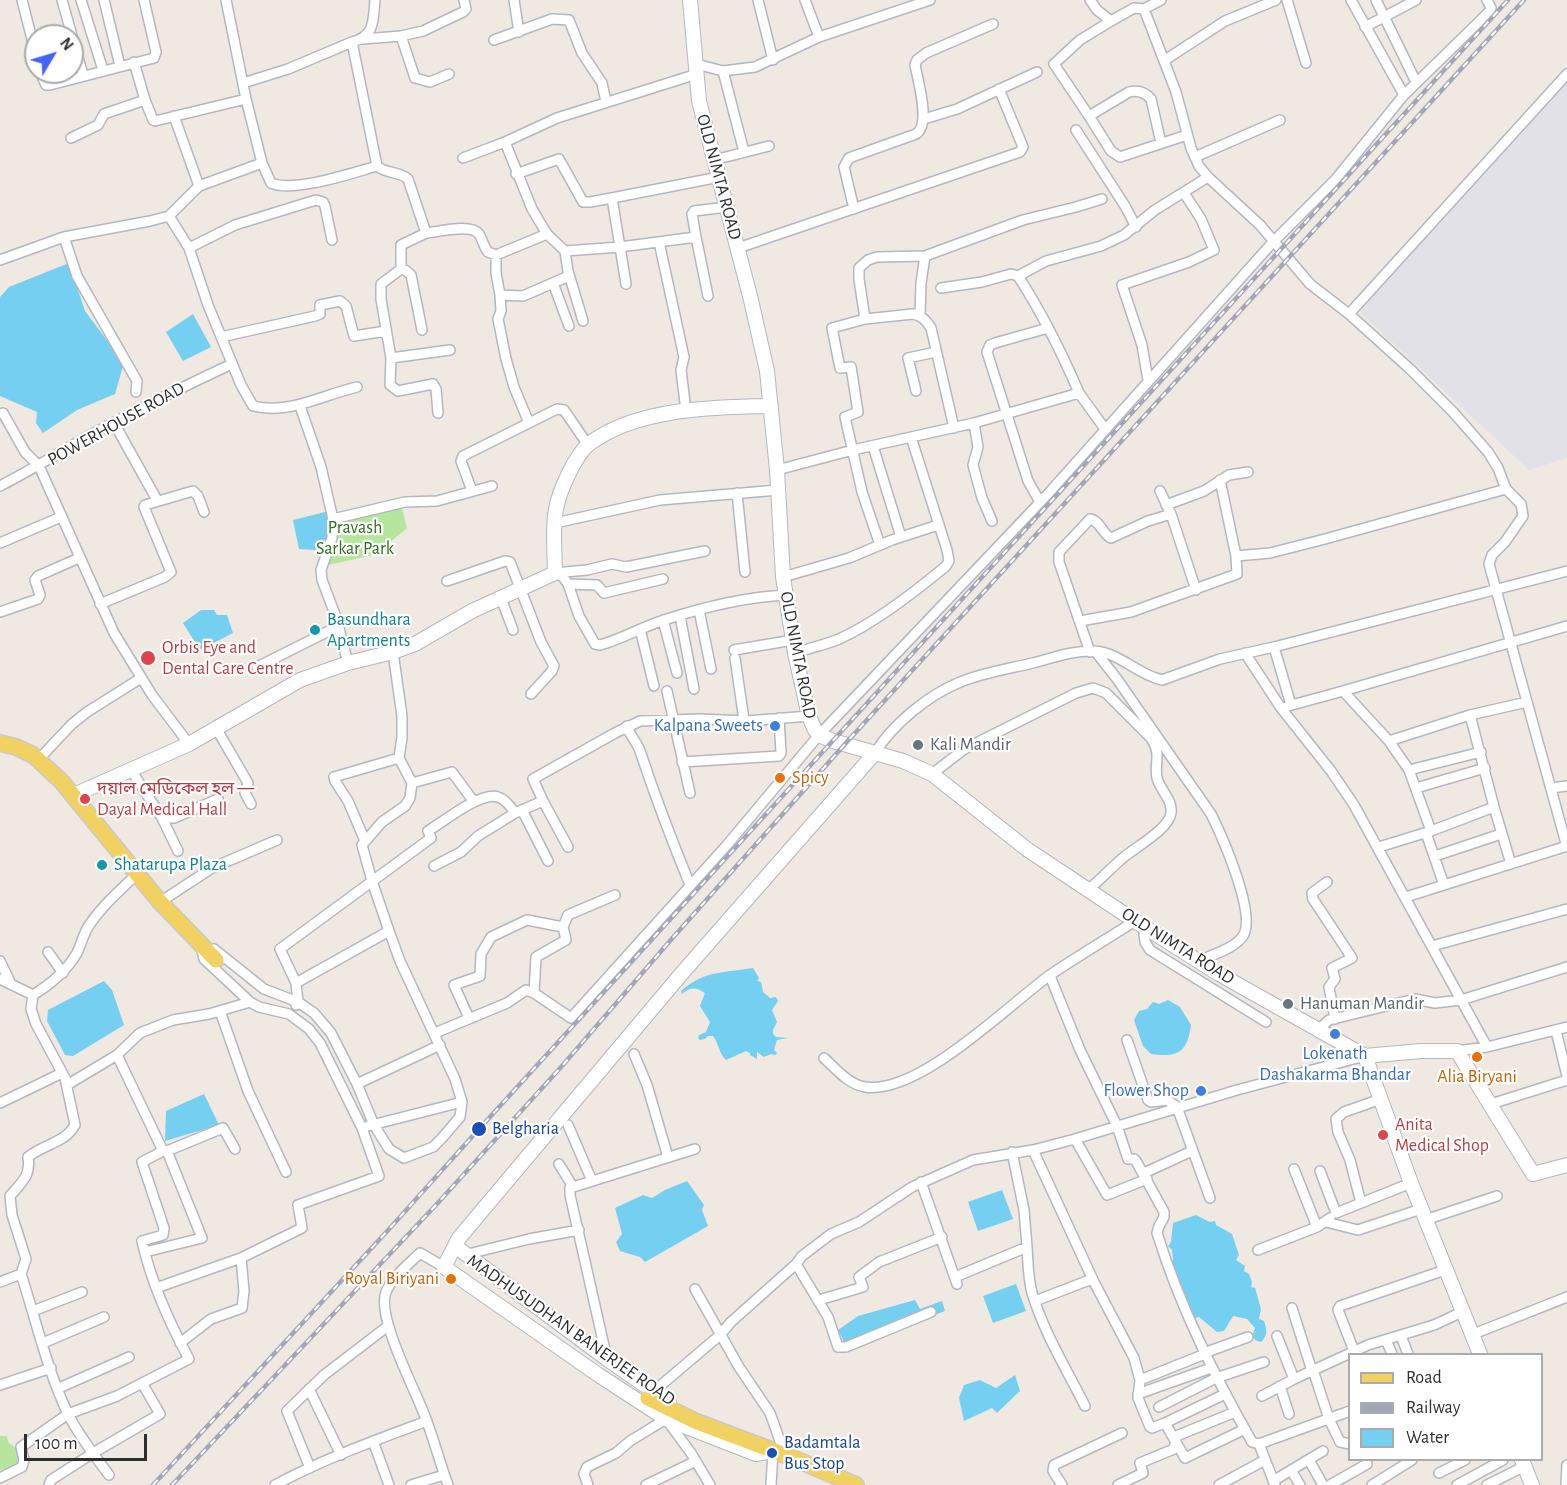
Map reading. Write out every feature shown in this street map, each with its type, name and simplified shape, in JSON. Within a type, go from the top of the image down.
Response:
[{"type":"main road","points":[[0,743],[16,747],[38,760],[74,795],[136,875],[216,960]]},
{"type":"main road","points":[[650,1395],[682,1415],[856,1485]]},
{"type":"street","points":[[22,0],[28,24]]},
{"type":"street","points":[[62,0],[69,24]]},
{"type":"street","points":[[81,0],[103,70]]},
{"type":"street","points":[[104,0],[120,66]]},
{"type":"street","points":[[84,75],[151,59],[156,54],[144,0]]},
{"type":"street","points":[[226,0],[246,99],[267,179],[279,186],[310,183],[376,166],[384,171],[401,174],[408,179],[426,233]]},
{"type":"street","points":[[363,39],[373,23],[375,0]]},
{"type":"street","points":[[243,83],[288,69],[352,42],[423,31],[464,12],[464,0]]},
{"type":"street","points":[[514,0],[519,32]]},
{"type":"street","name":"OLD NIMTA ROAD","points":[[690,0],[699,101],[738,248],[767,371],[777,470],[783,577],[794,646],[811,724],[819,735],[903,761],[932,774],[1028,850],[1139,923],[1199,961],[1365,1056]]},
{"type":"street","points":[[758,0],[773,60]]},
{"type":"street","points":[[805,0],[819,37]]},
{"type":"street","points":[[1090,0],[1096,9],[1111,21]]},
{"type":"street","points":[[1161,0],[1136,6],[1080,40],[1054,63],[1116,156],[1126,156],[1187,135]]},
{"type":"street","points":[[1165,60],[1225,21],[1276,0]]},
{"type":"street","points":[[1287,0],[1306,63]]},
{"type":"street","points":[[1351,0],[1404,95]]},
{"type":"street","points":[[1376,0],[1416,82]]},
{"type":"street","points":[[1365,27],[1416,0]]},
{"type":"street","points":[[435,1033],[507,1003],[526,990],[571,1018],[727,846],[819,735],[1040,502],[1273,242],[1335,180],[1416,82],[1490,11],[1487,0]]},
{"type":"street","points":[[463,158],[557,118],[697,69],[723,71],[755,67],[819,37],[924,1]]},
{"type":"street","points":[[1136,6],[1165,60],[1195,157],[1208,177],[1260,225],[1310,284],[1349,314],[1410,369],[1460,419],[1488,452],[1498,468],[1506,489],[1521,504],[1523,516],[1490,559],[1489,564],[1567,846],[1406,897]]},
{"type":"street","points":[[494,40],[552,19],[569,20],[582,53],[602,83],[606,102]]},
{"type":"street","points":[[854,209],[844,167],[845,162],[854,155],[920,132],[924,119],[915,65],[917,60],[926,53],[993,24]]},
{"type":"street","points":[[401,36],[414,78],[430,82],[449,74]]},
{"type":"street","points":[[352,42],[376,166]]},
{"type":"street","points":[[134,62],[145,100],[155,121],[246,99]]},
{"type":"street","points":[[723,71],[743,148]]},
{"type":"street","points":[[924,119],[957,109],[1037,72]]},
{"type":"street","points":[[1349,314],[1567,74]]},
{"type":"street","points":[[738,248],[1020,152],[1023,147],[999,88]]},
{"type":"street","points":[[1089,116],[1129,92],[1147,94],[1151,99],[1161,143]]},
{"type":"street","points":[[71,138],[98,125],[104,114],[145,100]]},
{"type":"street","points":[[174,116],[199,186]]},
{"type":"street","points":[[1195,157],[1280,120]]},
{"type":"street","points":[[1076,130],[1136,227]]},
{"type":"street","points":[[505,142],[532,209],[547,234],[565,251],[569,276],[583,321]]},
{"type":"street","points":[[714,160],[769,146]]},
{"type":"street","points":[[516,174],[559,159],[583,202],[719,177]]},
{"type":"street","points":[[0,260],[64,237],[169,216],[199,186],[262,163]]},
{"type":"street","points":[[1018,276],[1046,261],[1108,243],[1136,227],[1155,210],[1208,177]]},
{"type":"street","points":[[1148,380],[1142,345],[1122,285],[1189,262],[1214,250],[1200,219],[1184,193]]},
{"type":"street","points":[[612,198],[626,284]]},
{"type":"street","points":[[865,319],[859,268],[877,256],[925,256],[1023,220],[1065,211],[1102,199]]},
{"type":"street","points":[[189,248],[235,225],[316,200],[323,202],[325,206],[332,240]]},
{"type":"street","points":[[708,296],[692,214],[694,211],[727,207]]},
{"type":"street","points":[[169,216],[189,248],[208,305],[241,385],[253,406],[262,408],[300,406],[331,393],[357,387]]},
{"type":"street","points":[[401,269],[401,245],[426,233],[458,229],[473,230],[479,235],[488,252],[496,255],[547,234]]},
{"type":"street","points":[[64,237],[77,276],[137,381],[136,392]]},
{"type":"street","points":[[565,251],[620,247],[696,237]]},
{"type":"street","points":[[659,242],[684,357],[681,370],[686,411]]},
{"type":"street","points":[[496,255],[501,308],[498,321],[514,387],[529,423]]},
{"type":"street","points":[[920,315],[925,256]]},
{"type":"street","points":[[401,269],[411,275],[422,330]]},
{"type":"street","points":[[401,269],[381,284],[381,299],[390,358],[390,385],[398,391],[433,384],[436,389],[438,413]]},
{"type":"street","points":[[941,288],[982,282],[1011,274],[1018,276],[1033,299],[1079,393],[1105,429]]},
{"type":"street","points":[[500,295],[523,296],[569,276]]},
{"type":"street","points":[[553,283],[569,326]]},
{"type":"street","points":[[221,337],[315,316],[321,312],[320,305],[340,301],[346,306],[354,336],[386,331]]},
{"type":"street","points":[[880,545],[862,492],[845,417],[858,412],[851,367],[840,368],[832,328],[865,319],[920,315],[931,328],[954,428]]},
{"type":"street","points":[[1040,502],[1028,481],[987,352],[988,348],[995,343],[1048,328]]},
{"type":"street","points":[[390,358],[450,350]]},
{"type":"street","points":[[916,391],[908,358],[936,352]]},
{"type":"street","name":"POWERHOUSE ROAD","points":[[0,486],[173,391],[232,364]]},
{"type":"street","points":[[777,470],[853,450],[974,423],[1079,393]]},
{"type":"street","points":[[300,406],[321,466],[333,519],[332,538],[321,570],[322,580],[339,626],[348,663]]},
{"type":"street","points":[[555,573],[556,512],[562,489],[588,445],[635,421],[686,411],[739,406],[771,406]]},
{"type":"street","points":[[472,491],[461,461],[463,456],[561,408],[588,445]]},
{"type":"street","points":[[3,413],[25,452],[39,466],[114,633],[152,696],[189,744]]},
{"type":"street","points":[[114,423],[157,500]]},
{"type":"street","points":[[974,423],[978,447],[973,465],[980,492],[992,521]]},
{"type":"street","points":[[744,720],[735,654],[826,644],[851,633],[909,596],[949,561],[911,437]]},
{"type":"street","points":[[873,446],[901,537]]},
{"type":"street","points":[[1199,961],[1233,945],[1244,934],[1247,923],[1242,895],[1221,835],[1211,814],[1123,688],[1092,651],[1059,562],[1060,549],[1090,519],[1097,521],[1111,538],[1148,521],[1234,473],[1248,472]]},
{"type":"street","points":[[1080,621],[1131,612],[1237,574],[1236,556],[1220,480]]},
{"type":"street","points":[[333,519],[405,502],[437,501],[492,486]]},
{"type":"street","points":[[1236,556],[1270,553],[1506,489]]},
{"type":"street","points":[[555,523],[660,500],[778,490]]},
{"type":"street","points":[[100,604],[165,578],[171,572],[144,507],[146,504],[193,491],[198,496],[204,512]]},
{"type":"street","points":[[1160,491],[1196,590]]},
{"type":"street","points":[[737,493],[745,572]]},
{"type":"street","points":[[0,543],[61,517]]},
{"type":"street","points":[[783,577],[849,558],[938,525]]},
{"type":"street","points":[[74,795],[189,744],[300,680],[348,663],[415,644],[472,611],[555,573],[587,570],[612,564],[626,567],[705,551]]},
{"type":"street","points":[[0,612],[38,599],[40,595],[35,580],[38,576],[79,558]]},
{"type":"street","points":[[447,581],[508,561],[512,565],[541,642],[554,666],[531,694]]},
{"type":"street","points":[[411,1485],[446,1480],[427,1422],[388,1326],[384,1304],[385,1293],[391,1283],[423,1255],[448,1270],[460,1250],[466,1229],[683,972],[875,753],[897,724],[942,691],[959,683],[1053,658],[1092,651],[1114,657],[1162,680],[1245,653],[1567,571]]},
{"type":"street","points":[[555,573],[563,577],[568,584],[579,616],[596,644],[602,645],[663,620],[699,610],[746,599],[786,595]]},
{"type":"street","points":[[568,584],[597,585],[604,593],[663,579]]},
{"type":"street","points":[[501,598],[513,630]]},
{"type":"street","points":[[699,610],[711,669]]},
{"type":"street","points":[[680,616],[694,689]]},
{"type":"street","points":[[663,620],[677,673]]},
{"type":"street","points":[[257,667],[339,626]]},
{"type":"street","points":[[1286,706],[1567,626]]},
{"type":"street","points":[[640,629],[654,686]]},
{"type":"street","points":[[1274,647],[1286,706]]},
{"type":"street","points":[[156,1288],[241,1258],[302,1228],[298,1205],[379,1176],[362,1128],[320,1043],[309,1029],[289,1014],[259,1007],[250,1002],[204,959],[201,946],[213,948],[264,989],[298,1002],[314,1013],[331,1033],[357,1084],[374,1125],[389,1149],[404,1158],[433,1147],[460,1117],[462,1102],[455,1079],[400,961],[362,845],[382,822],[405,806],[410,798],[412,783],[399,758],[402,716],[393,652]]},
{"type":"street","points":[[1245,653],[1286,706],[1341,785],[1379,847],[1487,1047]]},
{"type":"street","points":[[38,760],[72,724],[87,712],[141,678]]},
{"type":"street","points":[[932,774],[969,747],[1076,693],[1093,688],[1106,693],[1151,738],[1158,762],[1157,776],[1171,813],[1160,830],[1125,856],[1089,889]]},
{"type":"street","points":[[667,691],[690,793]]},
{"type":"street","points":[[1343,691],[1389,741],[1409,770],[1444,885]]},
{"type":"street","points":[[1389,741],[1470,715],[1527,702]]},
{"type":"street","points":[[1470,715],[1511,864]]},
{"type":"street","points":[[568,848],[533,779],[627,726],[647,720],[744,720],[809,716]]},
{"type":"street","points":[[682,762],[779,756],[781,753],[779,718]]},
{"type":"street","points":[[627,726],[639,750],[690,885]]},
{"type":"street","points":[[216,728],[248,783],[245,793],[251,804]]},
{"type":"street","points":[[1409,770],[1481,752]]},
{"type":"street","points":[[365,842],[348,801],[334,777],[399,758]]},
{"type":"street","points":[[1416,788],[1485,768]]},
{"type":"street","points":[[131,770],[162,818],[178,852]]},
{"type":"street","points":[[412,783],[452,772],[474,802]]},
{"type":"street","points":[[1551,788],[1567,786]]},
{"type":"street","points":[[289,1014],[298,1002],[296,983],[280,949],[431,838],[428,831],[474,802],[490,796],[500,797],[518,812],[548,861]]},
{"type":"street","points":[[162,818],[174,818],[218,799]]},
{"type":"street","points":[[434,866],[461,852],[478,836],[518,812],[543,801]]},
{"type":"street","points":[[1379,847],[1428,832],[1494,807]]},
{"type":"street","points":[[1435,856],[1501,834]]},
{"type":"street","points":[[160,902],[212,868],[277,840]]},
{"type":"street","points":[[33,995],[50,985],[63,973],[78,951],[87,928],[105,904],[136,875]]},
{"type":"street","points":[[1327,882],[1312,893],[1313,899],[1352,958],[1332,968],[1335,979],[1329,987],[1335,1019]]},
{"type":"street","points":[[534,993],[536,957],[566,940],[563,927],[568,915],[615,895]]},
{"type":"street","points":[[1432,946],[1567,909]]},
{"type":"street","points":[[469,1018],[454,985],[480,976],[481,954],[491,937],[527,921],[563,927]]},
{"type":"street","points":[[824,1058],[846,1079],[866,1087],[880,1087],[912,1077],[936,1064],[1050,976],[1139,923],[1150,950],[1266,1022]]},
{"type":"street","points":[[296,983],[389,931]]},
{"type":"street","points":[[48,952],[63,973]]},
{"type":"street","points":[[0,961],[11,984]]},
{"type":"street","points":[[1318,1030],[1329,1020],[1415,999],[1436,1003],[1461,1000],[1567,967]]},
{"type":"street","points":[[1050,976],[1080,1050],[1117,1126],[1128,1159],[1135,1159],[1164,1214],[1157,1233],[1171,1279],[1211,1368],[1252,1442],[1259,1444],[1348,1412]]},
{"type":"street","points":[[0,979],[33,995]]},
{"type":"street","points":[[33,995],[31,1009],[36,1024],[67,1085],[75,1125],[70,1136],[28,1157],[30,1169],[9,1196],[12,1215],[26,1259],[21,1274],[68,1414],[109,1475]]},
{"type":"street","points":[[67,1085],[117,1054],[140,1033],[173,1020],[220,1011],[250,1002]]},
{"type":"street","points":[[220,1011],[248,1091],[286,1172]]},
{"type":"street","points":[[650,1395],[720,1335],[802,1256],[831,1234],[859,1222],[921,1182],[973,1160],[1033,1150],[1075,1139],[1177,1107],[1365,1056],[1487,1047],[1567,1027]]},
{"type":"street","points":[[1491,1104],[1567,1078],[1556,1031]]},
{"type":"street","points":[[1127,1040],[1148,1100],[1151,1102],[1167,1100],[1177,1107],[1210,1198]]},
{"type":"street","points":[[357,1084],[440,1045]]},
{"type":"street","points":[[1457,1051],[1533,1174],[1567,1165]]},
{"type":"street","points":[[117,1054],[165,1151],[202,1238],[145,1252]]},
{"type":"street","points":[[634,1054],[647,1085],[668,1157]]},
{"type":"street","points":[[1365,1056],[1411,1183],[1480,1353]]},
{"type":"street","points":[[0,1103],[62,1073]]},
{"type":"street","points":[[1361,1203],[1336,1119],[1344,1112],[1381,1099]]},
{"type":"street","points":[[362,1128],[462,1102]]},
{"type":"street","points":[[568,1125],[592,1181]]},
{"type":"street","points":[[0,1478],[22,1467],[24,1460],[21,1447],[68,1414],[117,1396],[189,1359],[156,1288],[142,1241],[163,1235],[164,1228],[142,1162],[223,1128],[235,1149]]},
{"type":"street","points":[[1075,1139],[1105,1194],[1109,1195],[1192,1151]]},
{"type":"street","points":[[607,1359],[570,1188],[695,1149]]},
{"type":"street","points":[[1033,1150],[1092,1279],[1129,1348],[1140,1380],[1138,1398],[1152,1428],[1225,1394]]},
{"type":"street","points":[[1012,1152],[1024,1210],[1030,1282],[1035,1301],[1045,1327],[1085,1407]]},
{"type":"street","points":[[559,1164],[573,1187]]},
{"type":"street","points":[[1294,1169],[1322,1225]]},
{"type":"street","points":[[1320,1171],[1336,1213]]},
{"type":"street","points":[[921,1182],[956,1281],[1027,1246]]},
{"type":"street","points":[[1258,1250],[1322,1225],[1336,1213],[1411,1183]]},
{"type":"street","points":[[1322,1225],[1358,1230],[1497,1196]]},
{"type":"street","points":[[460,1250],[579,1230]]},
{"type":"street","points":[[819,1300],[863,1287],[860,1277],[879,1262],[942,1237]]},
{"type":"street","name":"MADHUSUDHAN BANERJEE ROAD","points":[[460,1250],[607,1359],[650,1395],[760,1439],[779,1453]]},
{"type":"street","points":[[180,1342],[211,1319],[242,1308],[244,1291],[241,1258]]},
{"type":"street","points":[[796,1264],[828,1317],[838,1347],[846,1347],[931,1311]]},
{"type":"street","name":"MADHUSUDHAN BANERJEE ROAD","points":[[448,1270],[666,1419],[756,1454],[779,1453]]},
{"type":"street","points":[[1445,1270],[1340,1306],[1338,1310],[1356,1352],[1434,1325],[1462,1312]]},
{"type":"street","points":[[0,1282],[21,1274]]},
{"type":"street","points":[[1035,1301],[1092,1279]]},
{"type":"street","points":[[695,1289],[739,1367],[770,1413],[779,1453],[771,1485]]},
{"type":"street","points":[[33,1311],[82,1292]]},
{"type":"street","points":[[1472,1335],[1567,1297]]},
{"type":"street","points":[[1292,1308],[1329,1419],[1340,1442],[1348,1444]]},
{"type":"street","points":[[43,1343],[104,1317]]},
{"type":"street","points":[[310,1468],[287,1411],[324,1375],[388,1326]]},
{"type":"street","points":[[1277,1336],[1294,1379]]},
{"type":"street","points":[[1401,1336],[1408,1353]]},
{"type":"street","points":[[1140,1380],[1248,1337]]},
{"type":"street","points":[[1386,1340],[1392,1353]]},
{"type":"street","points":[[1262,1396],[1348,1356]]},
{"type":"street","points":[[58,1388],[129,1357]]},
{"type":"street","points":[[1159,1407],[1216,1378],[1264,1362]]},
{"type":"street","points":[[0,1385],[51,1368]]},
{"type":"street","points":[[1138,1394],[1211,1368]]},
{"type":"street","points":[[49,1485],[51,1480],[93,1453],[160,1414],[142,1383]]},
{"type":"street","points":[[1280,1386],[1289,1414]]},
{"type":"street","points":[[309,1389],[341,1455]]},
{"type":"street","points":[[1175,1439],[1235,1412]]},
{"type":"street","points":[[588,1485],[584,1474],[587,1467],[616,1453],[630,1441],[666,1419],[710,1485]]},
{"type":"street","points":[[1214,1421],[1221,1439]]},
{"type":"street","points":[[275,1485],[373,1441],[427,1422]]},
{"type":"street","points":[[1165,1423],[1185,1458],[1245,1429]]},
{"type":"street","points":[[1062,1485],[1053,1470],[1054,1465],[1122,1433]]},
{"type":"street","points":[[1118,1485],[1143,1473],[1140,1462],[1174,1449],[1175,1439]]},
{"type":"street","points":[[373,1441],[389,1485]]},
{"type":"street","points":[[1259,1444],[1271,1483],[1323,1451]]},
{"type":"street","points":[[1219,1485],[1233,1482],[1265,1460]]},
{"type":"street","points":[[1309,1460],[1323,1485]]},
{"type":"street","points":[[646,1485],[696,1461]]},
{"type":"street","points":[[1330,1485],[1366,1462],[1379,1483],[1411,1461]]},
{"type":"street","points":[[1438,1473],[1463,1461]]},
{"type":"street","points":[[1457,1485],[1474,1481],[1502,1461]]},
{"type":"street","points":[[1487,1485],[1524,1463],[1532,1485]]},
{"type":"street","points":[[1566,1485],[1567,1465]]},
{"type":"street","points":[[1291,1470],[1300,1485]]},
{"type":"shaded area","points":[[1567,67],[1567,458],[1529,470],[1350,303]]},
{"type":"green space","name":"Pravash Sarkar Park","points":[[402,508],[407,528],[383,548],[382,553],[328,565],[335,540],[335,523]]},
{"type":"green space","points":[[0,1436],[7,1436],[8,1442],[18,1450],[21,1464],[0,1470]]},
{"type":"water","points":[[69,263],[85,311],[124,363],[115,394],[77,410],[43,433],[36,423],[37,412],[0,396],[0,297],[9,287]]},
{"type":"water","points":[[193,314],[211,347],[183,361],[166,332]]},
{"type":"water","points":[[329,511],[331,551],[299,549],[293,520]]},
{"type":"water","points":[[201,610],[214,610],[217,615],[227,615],[233,633],[200,650],[183,623]]},
{"type":"water","points":[[753,968],[759,978],[757,981],[761,982],[763,992],[770,998],[776,997],[778,1001],[772,1010],[777,1022],[773,1034],[776,1037],[788,1038],[777,1040],[775,1055],[764,1057],[757,1052],[757,1059],[746,1051],[726,1060],[713,1036],[700,1040],[698,1038],[706,1032],[710,1022],[700,1006],[705,993],[696,989],[682,994],[681,991],[698,979],[707,976]]},
{"type":"water","points":[[104,981],[112,990],[124,1025],[73,1056],[65,1055],[47,1021],[48,1010]]},
{"type":"water","points":[[1168,1000],[1180,1007],[1191,1025],[1187,1043],[1174,1054],[1151,1054],[1143,1046],[1134,1020],[1139,1011],[1147,1009],[1153,1002],[1159,1004]]},
{"type":"water","points":[[204,1094],[219,1125],[165,1141],[166,1111]]},
{"type":"water","points":[[687,1181],[704,1205],[702,1210],[708,1226],[645,1262],[640,1257],[620,1251],[616,1242],[622,1234],[615,1208],[643,1195],[652,1198]]},
{"type":"water","points":[[1002,1190],[1013,1219],[978,1231],[968,1202]]},
{"type":"water","points":[[1196,1215],[1210,1222],[1215,1221],[1216,1225],[1232,1234],[1239,1255],[1236,1260],[1245,1266],[1244,1271],[1249,1274],[1251,1287],[1255,1288],[1261,1309],[1259,1319],[1264,1321],[1266,1327],[1265,1337],[1261,1342],[1255,1340],[1253,1334],[1255,1328],[1247,1319],[1233,1316],[1224,1331],[1217,1332],[1199,1317],[1192,1319],[1169,1265],[1173,1260],[1172,1250],[1168,1246],[1171,1242],[1173,1223]]},
{"type":"water","points":[[1016,1284],[1026,1311],[993,1323],[983,1296]]},
{"type":"water","points":[[915,1300],[920,1309],[942,1301],[945,1311],[847,1348],[838,1330],[858,1316]]},
{"type":"water","points":[[1015,1375],[1020,1391],[997,1413],[992,1408],[964,1421],[959,1398],[964,1385],[980,1380],[996,1388]]},
{"type":"railway","points":[[153,1485],[391,1227],[1508,0]]},
{"type":"railway","points":[[172,1485],[436,1205],[562,1066],[845,744],[1524,0]]},
{"type":"place","name":"Basundhara Apartments","points":[[315,630]]},
{"type":"place","name":"Orbis Eye and Dental Care Centre","points":[[148,658]]},
{"type":"place","name":"Kalpana Sweets","points":[[775,726]]},
{"type":"place","name":"Kali Mandir","points":[[918,745]]},
{"type":"place","name":"Spicy","points":[[780,778]]},
{"type":"place","name":"দয়াল মেডিকেল হল — Dayal Medical Hall","points":[[85,799]]},
{"type":"place","name":"Shatarupa Plaza","points":[[102,865]]},
{"type":"place","name":"Hanuman Mandir","points":[[1288,1004]]},
{"type":"place","name":"Lokenath Dashakarma Bhandar","points":[[1335,1034]]},
{"type":"place","name":"Alia Biryani","points":[[1477,1057]]},
{"type":"place","name":"Flower Shop","points":[[1201,1091]]},
{"type":"place","name":"Belgharia","points":[[479,1129]]},
{"type":"place","name":"Anita Medical Shop","points":[[1383,1135]]},
{"type":"place","name":"Royal Biriyani","points":[[451,1279]]},
{"type":"place","name":"Badamtala Bus Stop","points":[[772,1453]]}]
